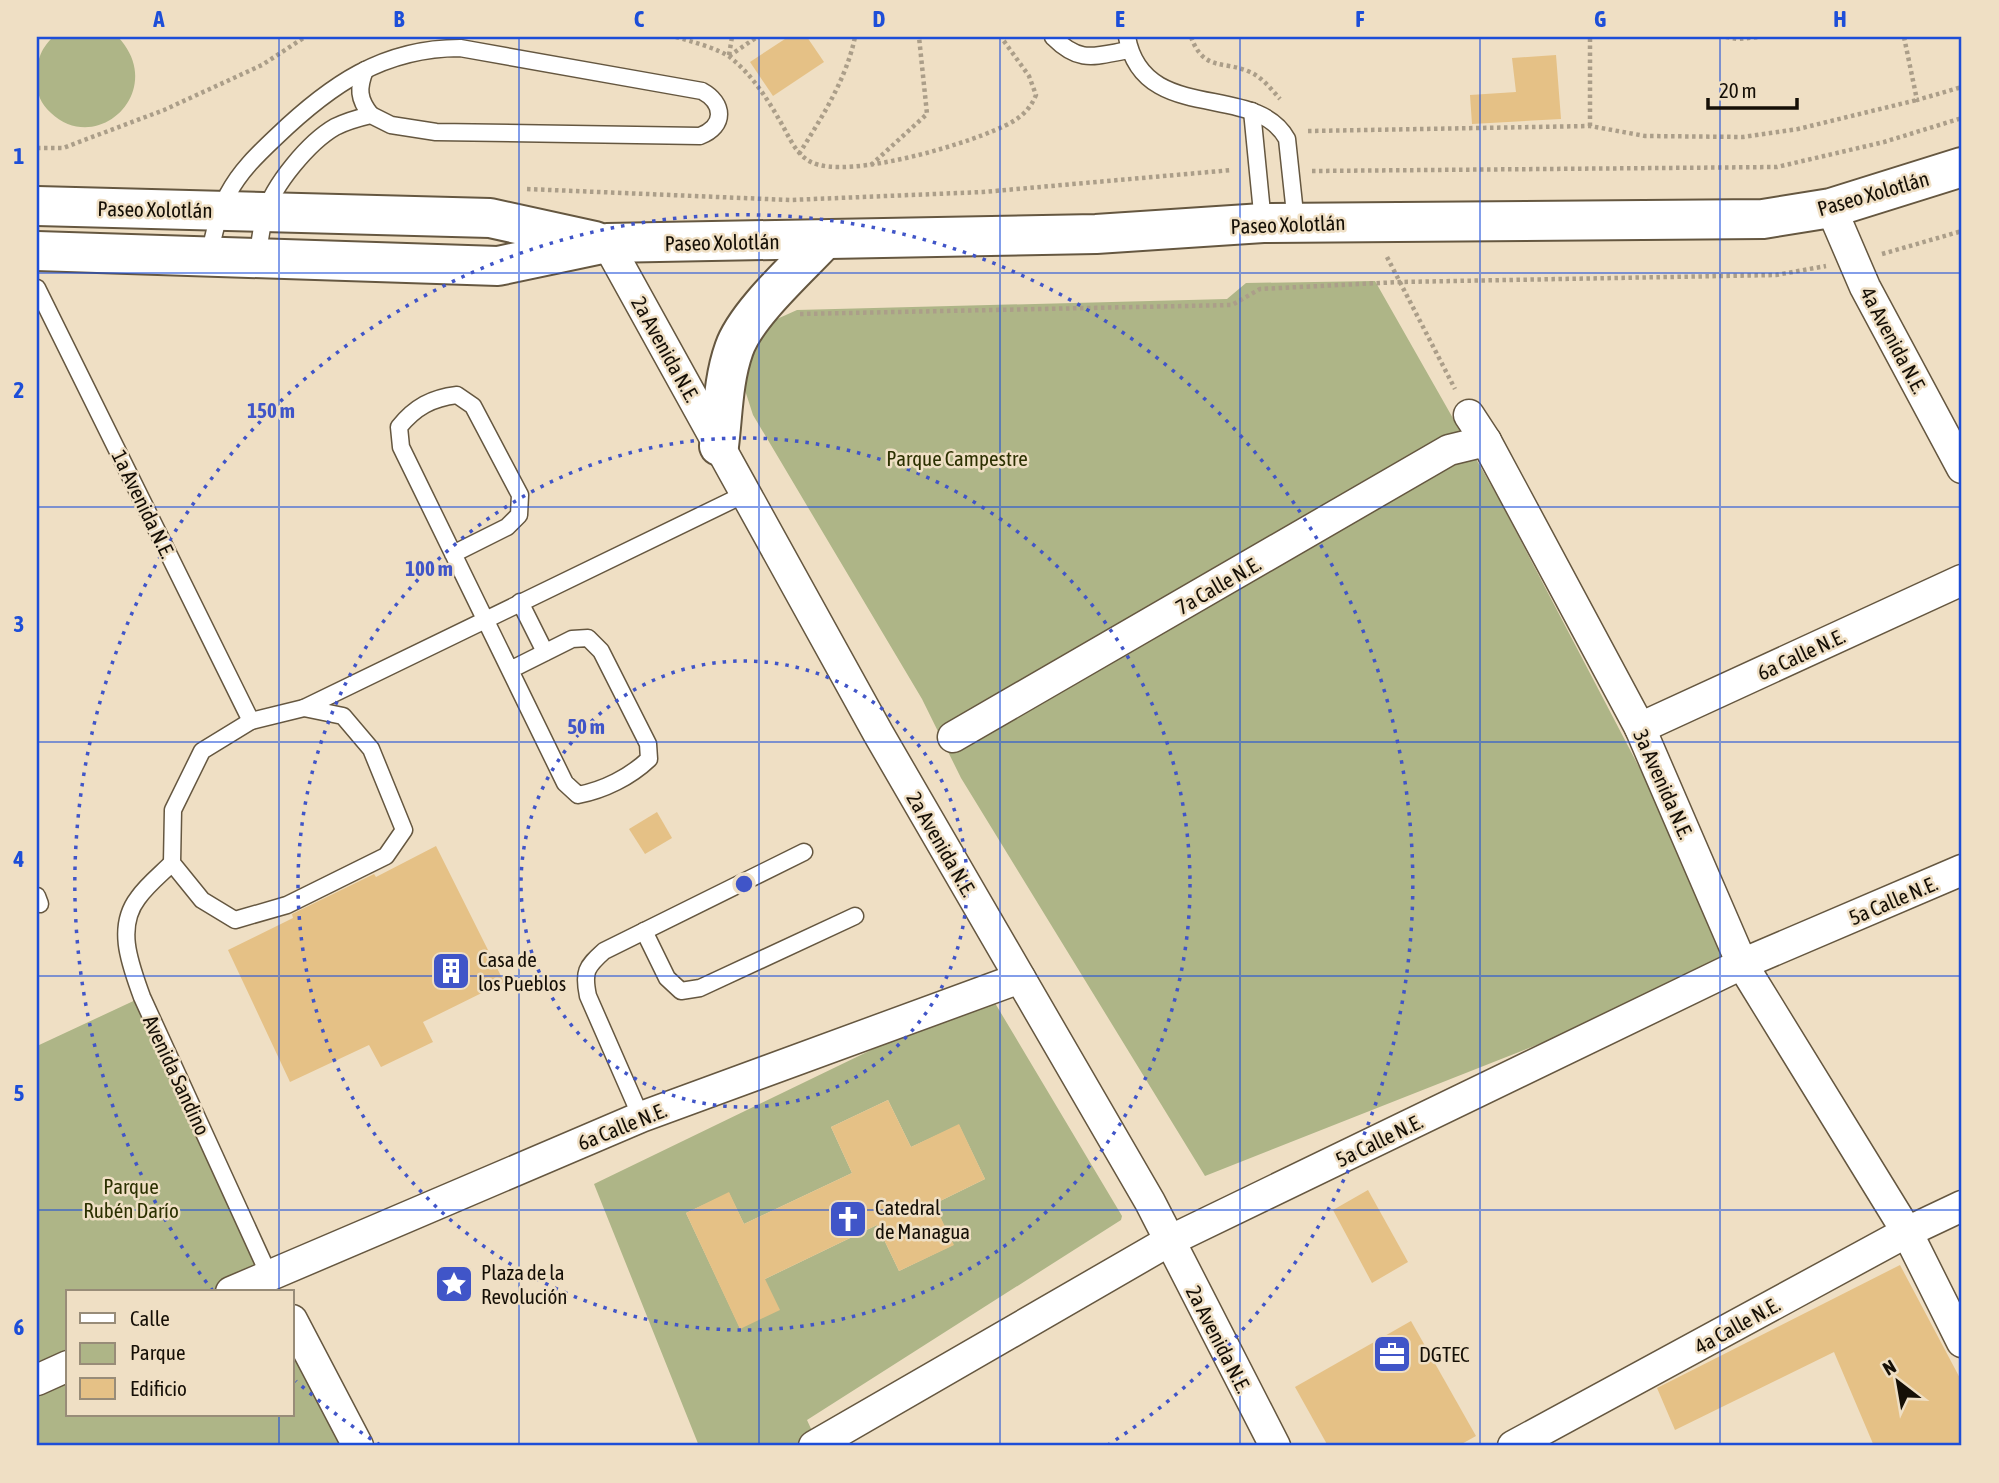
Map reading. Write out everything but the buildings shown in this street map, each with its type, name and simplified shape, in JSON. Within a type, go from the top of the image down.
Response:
[{"type":"street","name":"Paseo Xolotlán","points":[[37,251],[499,266],[607,243],[1096,234],[1279,223],[1370,221],[1763,219],[1831,208],[1962,167]]},
{"type":"street","name":"Paseo Xolotlán","points":[[37,206],[490,218],[607,243]]},
{"type":"street","name":"4a Avenida N.E.","points":[[1831,208],[1853,261],[1962,468]]},
{"type":"street","points":[[719,446],[726,380],[735,347],[755,316],[824,240]]},
{"type":"street","name":"2a Avenida N.E.","points":[[607,243],[878,733],[1150,1202],[1275,1446]]},
{"type":"street","name":"3a Avenida N.E.","points":[[1469,415],[1486,441],[1640,728],[1742,964],[1907,1232],[1962,1342]]},
{"type":"street","name":"7a Calle N.E.","points":[[953,737],[1449,450],[1486,441]]},
{"type":"street","name":"6a Calle N.E.","points":[[1640,728],[1962,580]]},
{"type":"street","name":"5a Calle N.E.","points":[[818,1446],[1169,1241],[1742,964],[1962,870]]},
{"type":"street","name":"6a Calle N.E.","points":[[241,1290],[273,1284],[641,1117],[1020,978]]},
{"type":"street","name":"4a Calle N.E.","points":[[1513,1446],[1907,1232],[1962,1206]]},
{"type":"street","points":[[294,1324],[358,1446]]},
{"type":"street","points":[[37,1380],[66,1367]]},
{"type":"lane","points":[[1053,37],[1068,51],[1087,57],[1128,43],[1142,71],[1166,89],[1191,98],[1252,111],[1276,122],[1287,139],[1279,223]]},
{"type":"lane","points":[[209,256],[220,211],[238,177],[263,149],[335,85],[365,70],[402,55],[431,48],[460,48],[702,90],[713,97],[718,108],[718,122],[712,131],[701,136],[436,132],[391,125],[371,115],[359,95],[359,84],[365,70]]},
{"type":"lane","points":[[1252,111],[1279,223]]},
{"type":"lane","points":[[257,257],[265,213],[283,179],[313,143],[332,129],[350,120],[371,115]]},
{"type":"lane","name":"1a Avenida N.E.","points":[[37,288],[251,721]]},
{"type":"lane","points":[[453,554],[507,527],[519,515],[520,495],[473,406],[457,395],[437,398],[412,411],[399,428],[401,447],[509,670],[565,783],[578,795],[596,792],[638,770],[649,759],[648,744],[601,651],[588,638],[572,639],[509,670]]},
{"type":"lane","points":[[304,708],[343,716],[371,749],[404,830],[386,856],[287,905],[235,920],[202,900],[172,863],[173,810],[202,751],[251,721],[304,708],[745,494]]},
{"type":"lane","points":[[520,602],[545,652]]},
{"type":"lane","points":[[641,1117],[588,996],[585,978],[590,964],[604,951],[804,852]]},
{"type":"lane","name":"Avenida Sandino","points":[[172,863],[136,900],[125,928],[129,960],[142,997],[273,1284]]},
{"type":"lane","points":[[644,931],[667,978],[681,991],[700,988],[855,916]]},
{"type":"path","points":[[37,148],[63,148],[164,110],[262,65],[305,37]]},
{"type":"path","points":[[676,37],[729,56],[754,82],[799,154],[813,164],[837,168],[870,166],[960,143],[1012,122],[1030,109],[1036,95],[1029,76],[1001,37]]},
{"type":"path","points":[[729,56],[732,37]]},
{"type":"path","points":[[729,56],[757,37]]},
{"type":"path","points":[[799,154],[829,105],[852,51],[855,37]]},
{"type":"path","points":[[870,166],[927,114],[919,37]]},
{"type":"path","points":[[1191,37],[1196,51],[1210,63],[1249,72],[1264,82],[1281,101]]},
{"type":"path","points":[[1590,37],[1590,126]]},
{"type":"path","points":[[1726,37],[1737,40],[1760,37]]},
{"type":"path","points":[[1904,37],[1917,100]]},
{"type":"path","points":[[1307,142],[1307,131],[1590,126],[1645,136],[1743,137],[1798,129],[1962,87]]},
{"type":"path","points":[[1307,162],[1307,171],[1777,167],[1884,142],[1962,118]]},
{"type":"path","points":[[525,189],[790,200],[983,192],[1232,170]]},
{"type":"path","points":[[1370,221],[1469,415]]},
{"type":"path","points":[[755,316],[1232,304],[1260,289],[1400,282],[1776,275],[1853,261],[1962,231]]},
{"type":"green space","points":[[53,37],[118,37],[131,57],[135,77],[131,96],[121,111],[106,122],[88,127],[69,125],[47,109],[37,85],[38,67],[42,52]]},
{"type":"green space","name":"Parque Campestre","points":[[1375,281],[1500,501],[1742,964],[1205,1176],[961,778],[922,699],[753,415],[741,378],[768,323],[797,310],[1227,299],[1246,283]]},
{"type":"green space","points":[[989,993],[1122,1216],[1121,1220],[807,1420],[818,1444],[815,1446],[699,1446],[594,1184]],"holes":[[[888,1100],[911,1147],[959,1125],[985,1179],[934,1204],[953,1245],[899,1271],[877,1225],[765,1279],[740,1328],[686,1213],[729,1193],[744,1224],[852,1173],[831,1127]]]},
{"type":"green space","name":"Parque Rubén Darío","points":[[142,997],[277,1290],[66,1290],[66,1416],[294,1416],[294,1324],[358,1446],[37,1446],[37,1046]]},
{"type":"place","name":"Casa de los Pueblos","points":[[451,971]]},
{"type":"place","name":"Catedral de Managua","points":[[848,1219]]},
{"type":"place","name":"Plaza de la Revolución","points":[[454,1284]]},
{"type":"place","name":"DGTEC","points":[[1392,1354]]}]
